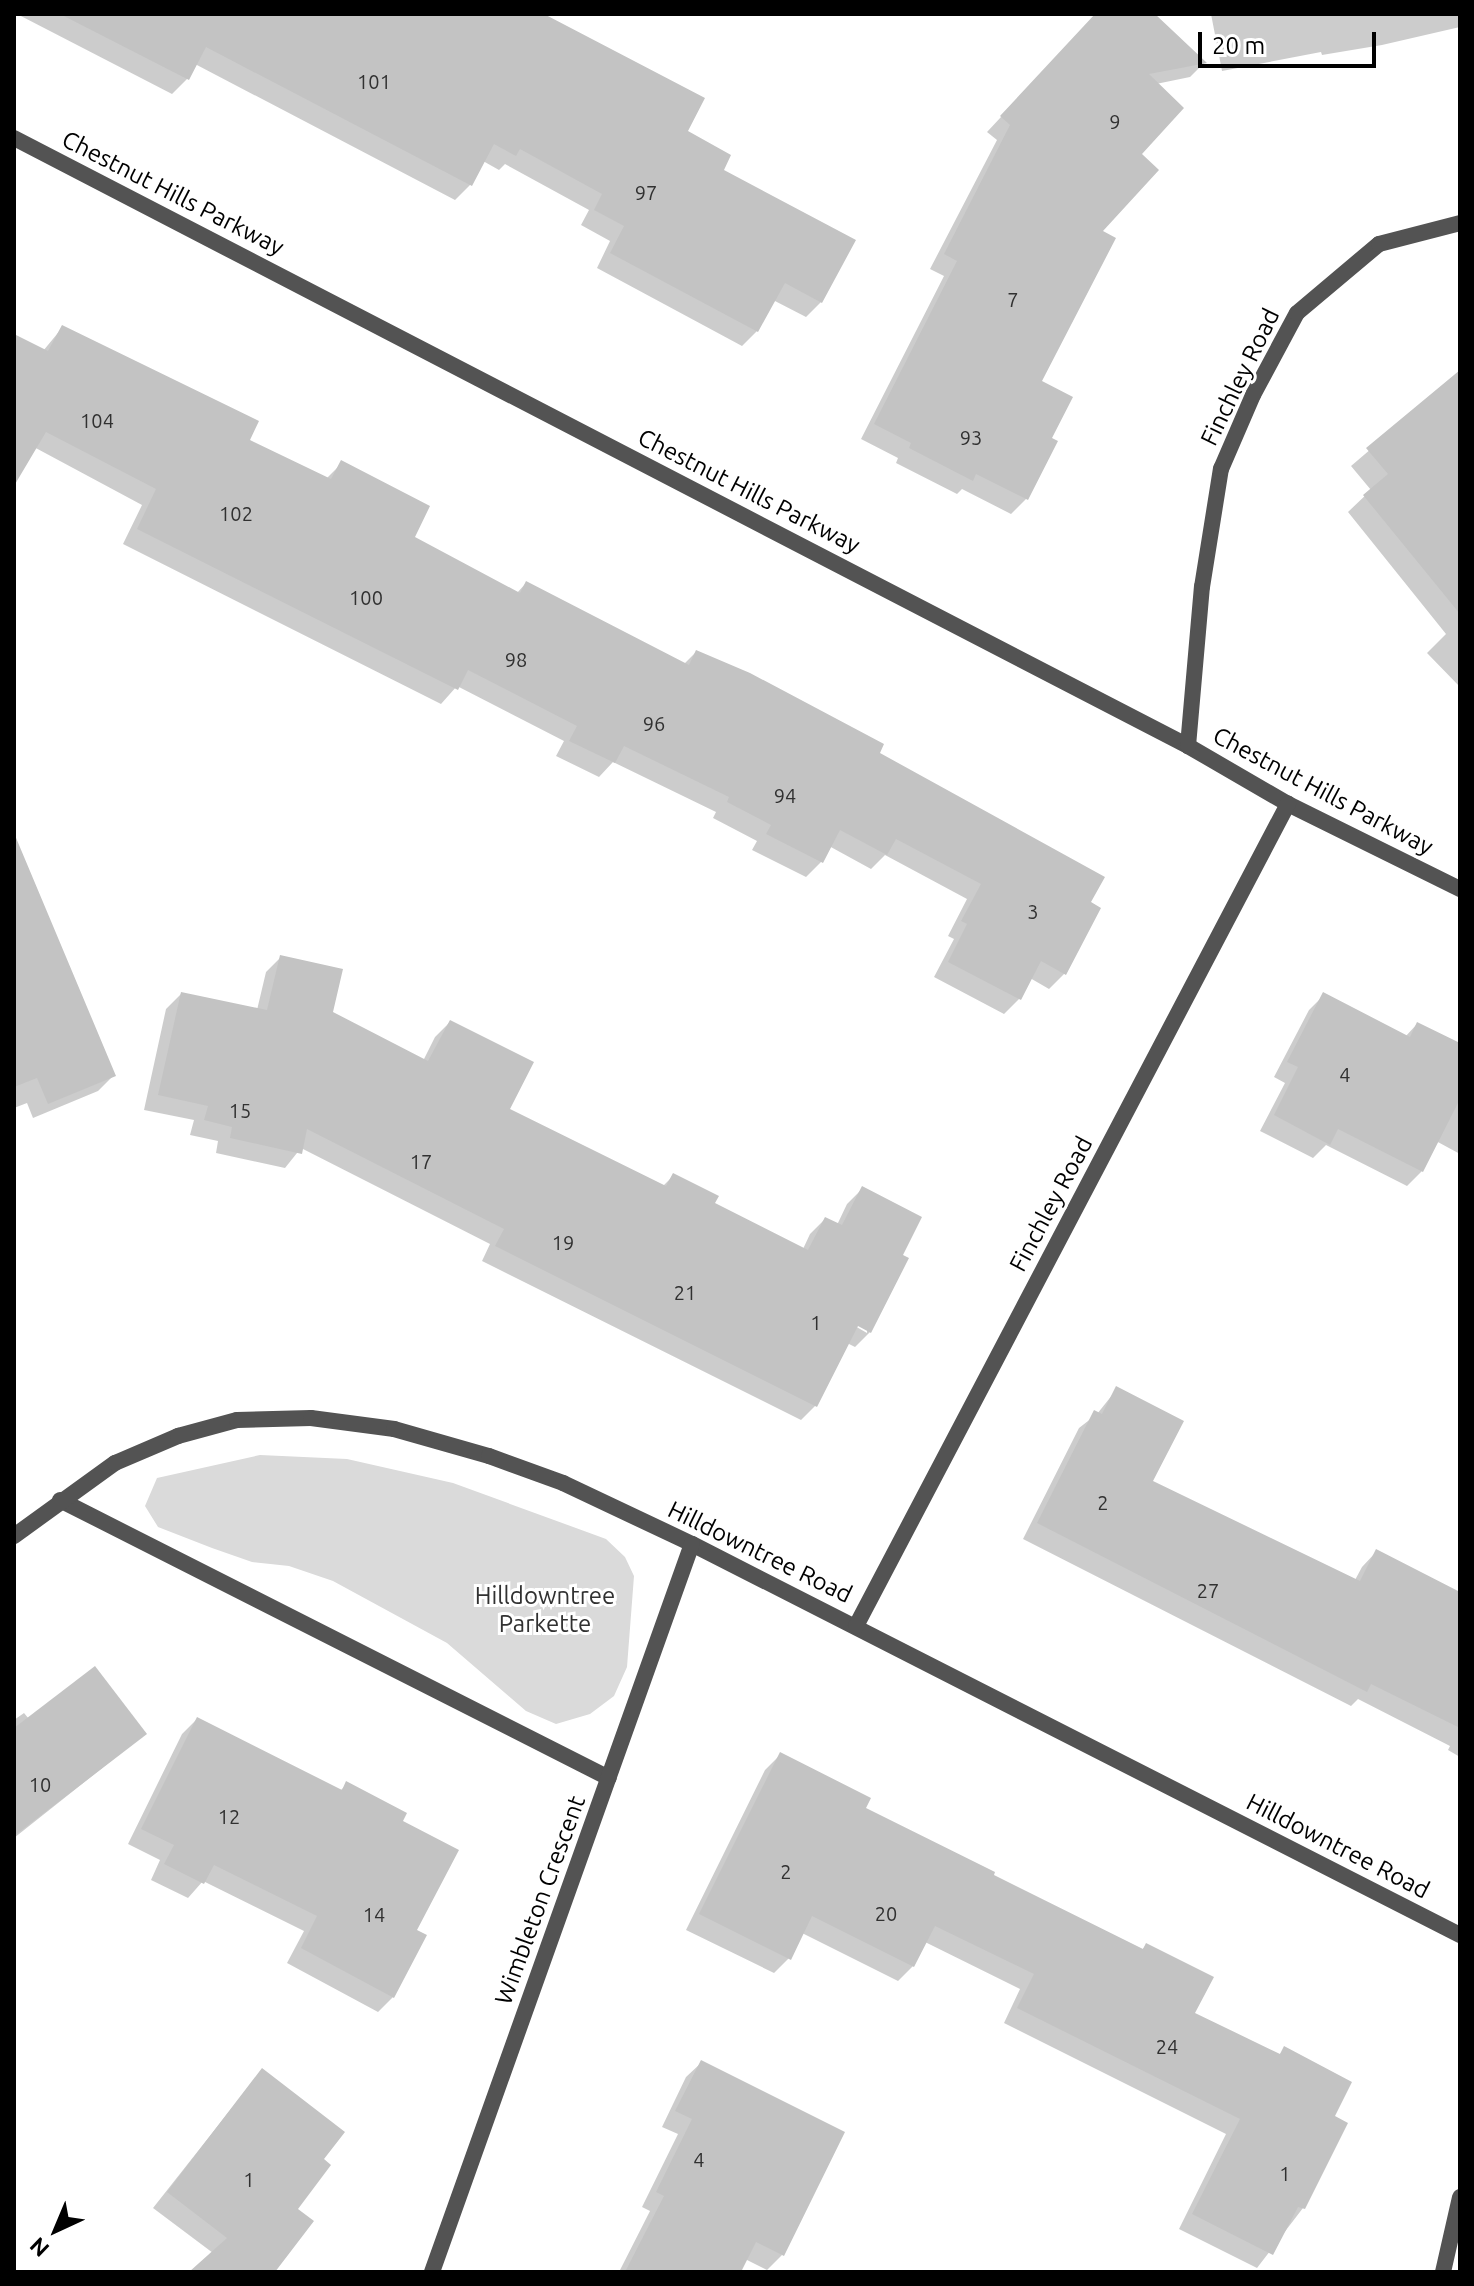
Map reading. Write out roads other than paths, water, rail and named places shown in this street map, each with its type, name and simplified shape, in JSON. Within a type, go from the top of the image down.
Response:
[{"type":"street","name":"Chestnut Hills Parkway","points":[[14,138],[1188,746],[1288,804],[1460,889]]},
{"type":"street","name":"Finchley Road","points":[[1188,746],[1202,587],[1221,469],[1253,395],[1297,313],[1379,244],[1460,223]]},
{"type":"street","name":"Finchley Road","points":[[856,1626],[1288,804]]},
{"type":"street","name":"Hilldowntree Road","points":[[14,1536],[115,1463],[178,1436],[237,1420],[311,1418],[394,1429],[489,1456],[563,1483],[692,1544],[1460,1935]]},
{"type":"street","points":[[60,1500],[609,1778]]},
{"type":"street","name":"Wimbleton Crescent","points":[[432,2272],[692,1544]]},
{"type":"street","points":[[1443,2272],[1460,2197]]},
{"type":"park label","name":"Hilldowntree Parkette","points":[[545,1610]]}]
